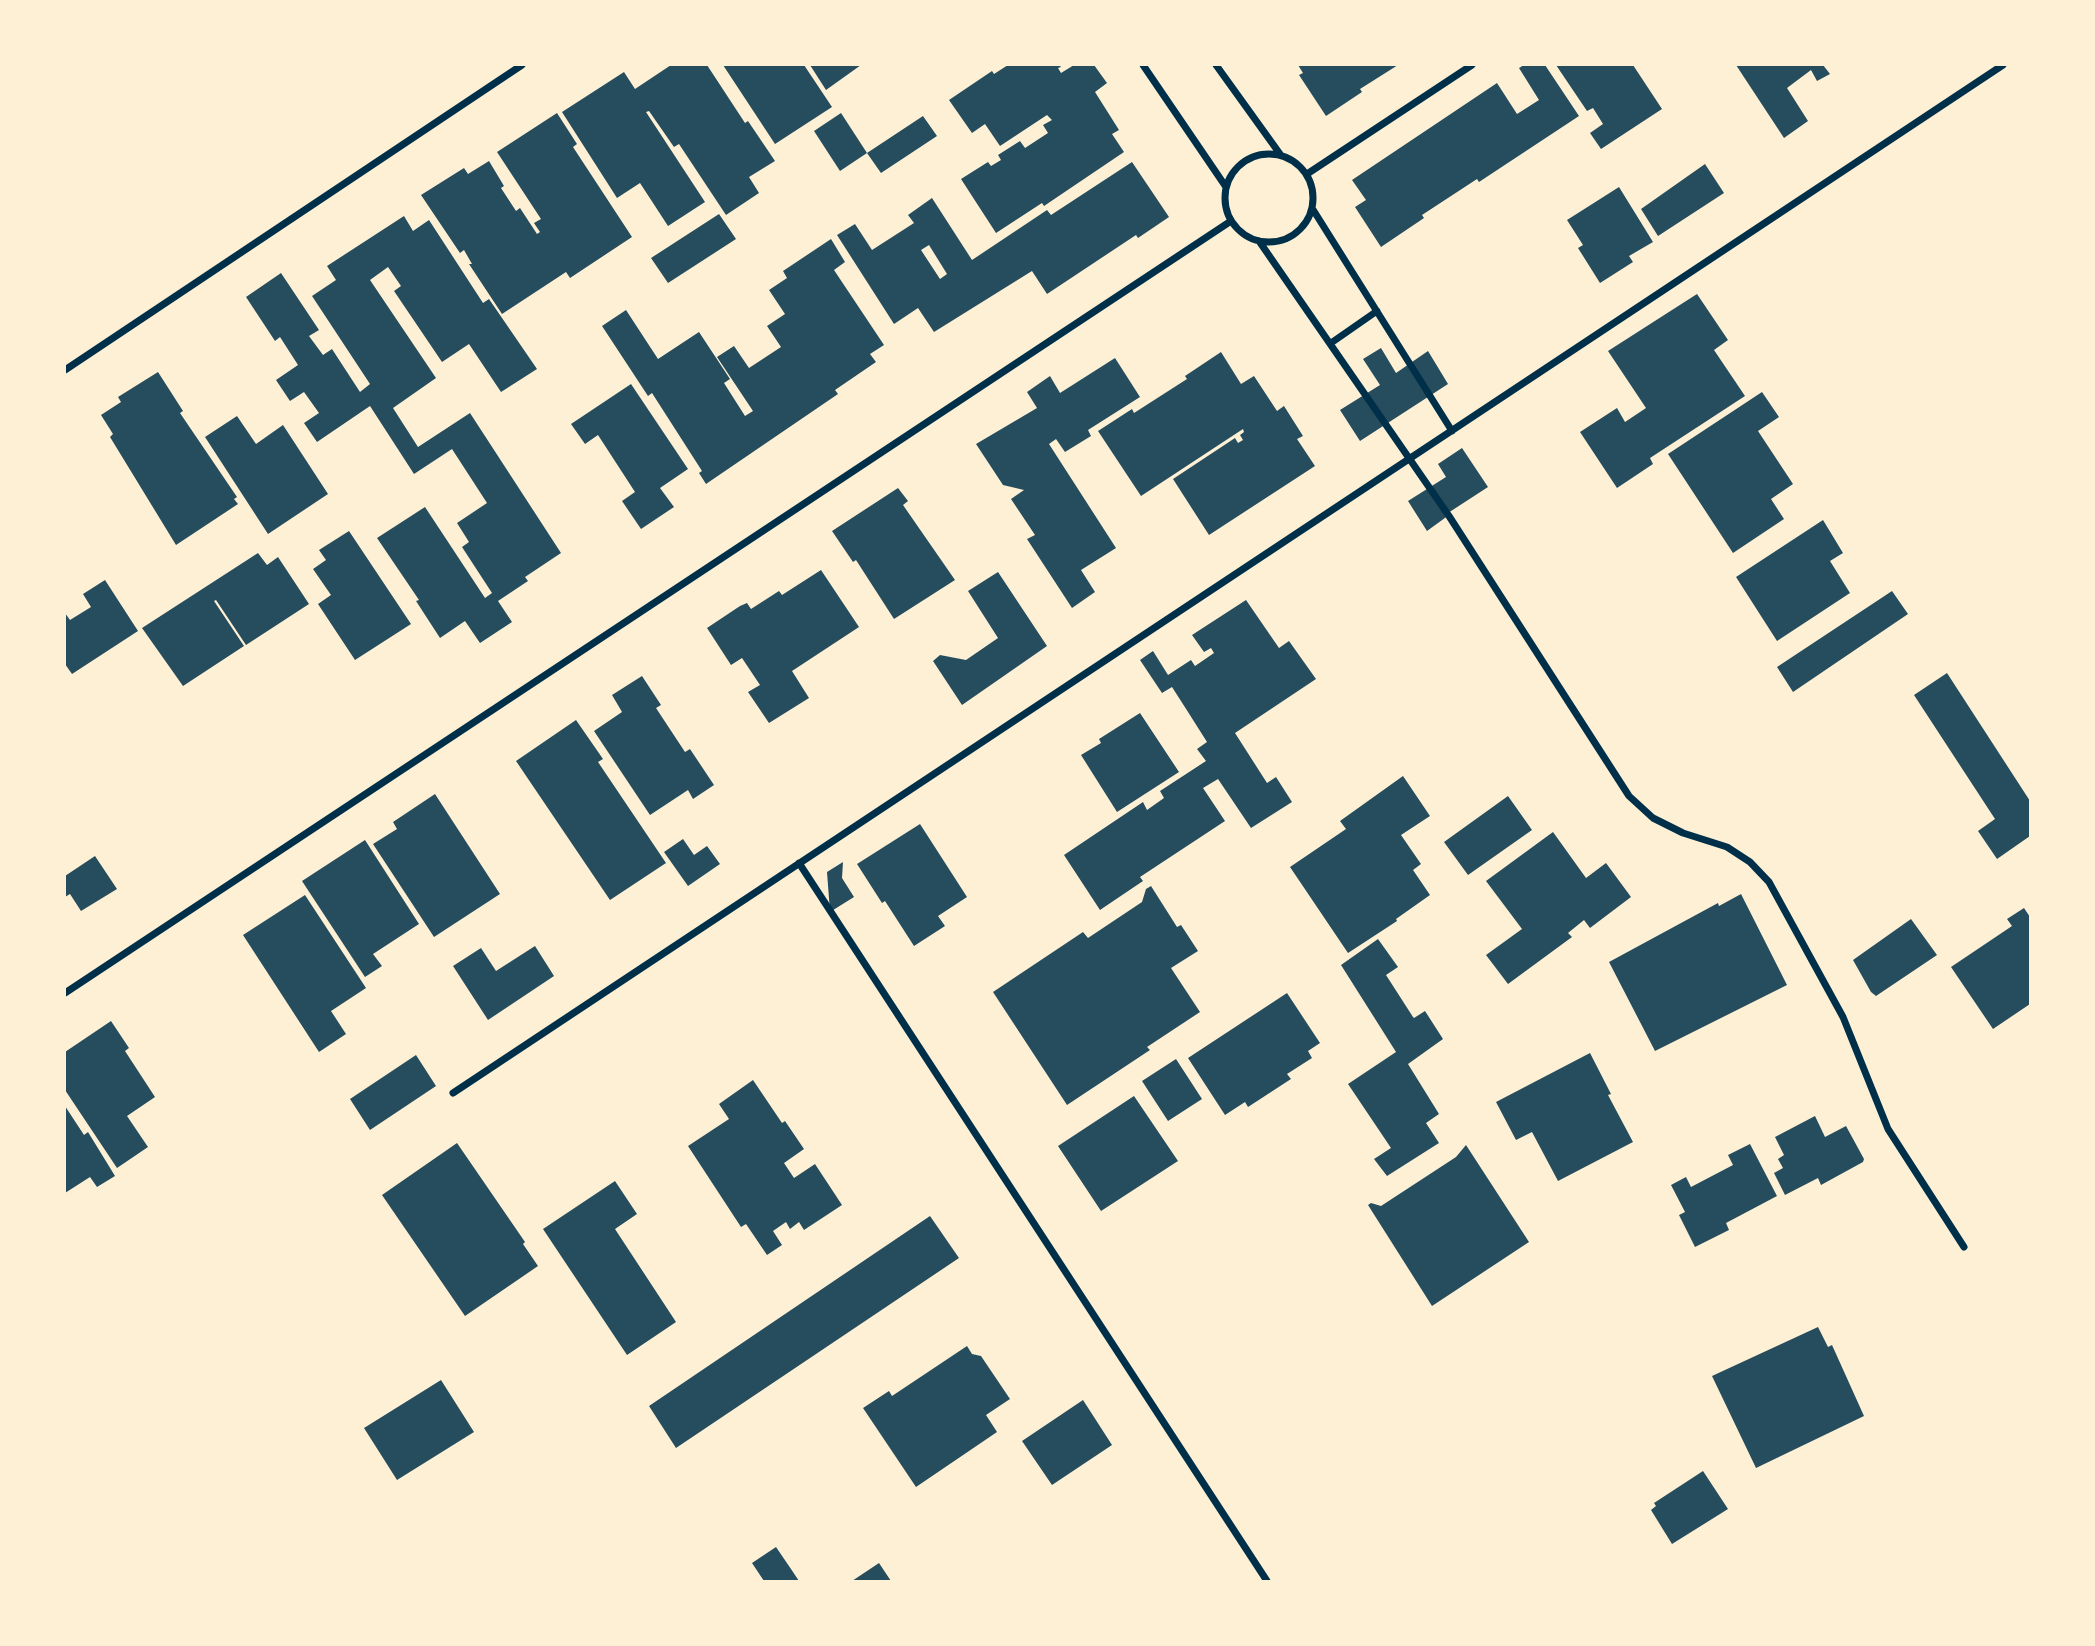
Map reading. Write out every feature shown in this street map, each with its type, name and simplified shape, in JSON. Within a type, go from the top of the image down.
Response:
[{"type":"street","points":[[65,370],[522,65]]},
{"type":"street","points":[[1143,65],[1226,187]]},
{"type":"street","points":[[1216,65],[1280,155]]},
{"type":"street","points":[[1307,174],[1472,65]]},
{"type":"street","points":[[453,1093],[2003,65]]},
{"type":"street","points":[[1262,155],[1280,155],[1295,162],[1307,174],[1313,190],[1312,208],[1305,223],[1292,235],[1276,241],[1259,241],[1243,233],[1231,221],[1225,205],[1226,187],[1233,172],[1245,160],[1262,155]]},
{"type":"street","points":[[1312,208],[1452,431]]},
{"type":"street","points":[[65,993],[1231,221]]},
{"type":"street","points":[[1259,241],[1450,516],[1629,796],[1653,818],[1683,833],[1727,847],[1750,862],[1769,882],[1843,1017],[1888,1129],[1964,1247]]},
{"type":"street","points":[[1331,343],[1377,311]]},
{"type":"street","points":[[799,863],[1267,1581]]},
{"type":"building","points":[[671,65],[707,65],[745,123],[748,121],[775,161],[749,177],[759,193],[726,215],[679,144],[674,147],[649,111],[646,112],[705,202],[668,226],[640,183],[617,198],[562,112],[624,72],[635,89]]},
{"type":"building","points":[[723,65],[804,65],[832,107],[775,144]]},
{"type":"building","points":[[810,65],[861,65],[826,90]]},
{"type":"building","points":[[1008,65],[1059,65],[1061,73],[1074,65],[1094,65],[1107,83],[1095,92],[1119,130],[1112,134],[1124,152],[1044,206],[1042,203],[996,233],[961,179],[988,162],[991,166],[1001,160],[998,155],[1020,141],[1025,148],[1048,133],[1043,125],[1052,120],[1047,115],[1000,146],[985,124],[972,133],[949,100],[992,71],[994,74]]},
{"type":"building","points":[[1298,65],[1398,65],[1360,89],[1362,92],[1326,116],[1299,75],[1303,73]]},
{"type":"building","points":[[1524,65],[1545,65],[1579,116],[1479,182],[1477,179],[1422,215],[1424,218],[1381,247],[1355,207],[1366,200],[1352,180],[1497,83],[1517,114],[1539,100],[1519,68]]},
{"type":"building","points":[[1556,65],[1633,65],[1662,109],[1601,149],[1590,133],[1603,124],[1593,108],[1587,111]]},
{"type":"building","points":[[1736,65],[1823,65],[1830,74],[1817,81],[1811,70],[1787,88],[1808,121],[1784,138]]},
{"type":"building","points":[[557,113],[577,144],[573,147],[632,237],[570,278],[566,272],[502,314],[469,264],[472,264],[464,250],[460,253],[421,195],[464,168],[468,174],[489,161],[504,186],[501,188],[516,211],[520,208],[537,234],[540,232],[534,223],[541,219],[497,152]]},
{"type":"building","points":[[841,113],[867,153],[840,171],[814,131]]},
{"type":"building","points":[[923,116],[937,136],[881,173],[867,153]]},
{"type":"building","points":[[1132,162],[1169,217],[1138,238],[1136,235],[1047,294],[1032,271],[934,332],[918,308],[894,324],[837,235],[855,224],[872,250],[914,223],[908,215],[932,198],[972,260],[1047,210],[1051,215]],"holes":[[[929,245],[947,274],[940,279],[921,250]]]},
{"type":"building","points":[[1705,164],[1724,193],[1658,236],[1641,209]]},
{"type":"building","points":[[1619,187],[1653,242],[1629,256],[1633,262],[1600,283],[1578,248],[1583,245],[1567,220]]},
{"type":"building","points":[[719,214],[736,239],[668,283],[651,258]]},
{"type":"building","points":[[404,216],[413,231],[429,220],[483,303],[489,299],[537,369],[501,392],[469,344],[442,362],[394,291],[401,286],[388,267],[370,280],[436,378],[393,408],[418,447],[470,413],[561,553],[525,577],[528,581],[498,601],[512,622],[480,643],[465,621],[440,638],[416,601],[419,600],[377,538],[425,507],[485,598],[492,593],[462,547],[469,542],[457,523],[487,503],[452,449],[414,474],[370,406],[317,442],[304,423],[319,413],[304,392],[290,401],[276,380],[298,365],[280,337],[275,341],[246,297],[281,273],[319,330],[309,336],[323,355],[332,349],[360,392],[370,384],[312,296],[336,280],[327,266]]},
{"type":"building","points":[[831,239],[845,262],[834,270],[884,345],[870,354],[876,362],[835,390],[838,394],[706,484],[699,473],[702,471],[652,393],[648,396],[602,326],[626,310],[658,359],[699,332],[730,379],[724,383],[745,416],[753,411],[717,357],[734,346],[749,368],[781,347],[767,326],[785,314],[769,290],[787,278],[783,271]]},
{"type":"building","points":[[1697,294],[1728,340],[1714,350],[1745,396],[1650,458],[1653,464],[1617,488],[1580,432],[1617,408],[1625,422],[1646,408],[1608,351]]},
{"type":"building","points":[[1381,348],[1396,373],[1428,351],[1448,384],[1360,441],[1340,410],[1380,385],[1363,359]]},
{"type":"building","points":[[1221,352],[1241,384],[1254,376],[1277,411],[1284,406],[1303,436],[1297,439],[1315,466],[1209,535],[1173,479],[1235,438],[1238,443],[1243,440],[1240,435],[1244,432],[1243,429],[1141,496],[1098,431],[1132,409],[1134,413],[1187,379],[1185,376]]},
{"type":"building","points":[[1115,358],[1140,397],[1088,430],[1091,436],[1065,452],[1056,439],[1049,444],[1116,548],[1081,570],[1095,592],[1072,608],[1027,539],[1035,535],[1011,499],[1024,490],[1003,485],[976,444],[1037,408],[1027,392],[1050,376],[1060,393]]},
{"type":"building","points":[[158,372],[183,411],[180,413],[237,497],[234,499],[238,504],[176,545],[110,437],[113,434],[101,415],[121,402],[118,397]]},
{"type":"building","points":[[631,384],[688,469],[660,488],[674,507],[641,529],[622,501],[635,492],[598,435],[585,444],[571,424]]},
{"type":"building","points":[[1762,392],[1779,417],[1758,431],[1793,484],[1771,499],[1784,519],[1733,553],[1668,454]]},
{"type":"building","points":[[237,416],[256,444],[283,425],[328,494],[268,534],[205,437]]},
{"type":"building","points":[[1462,448],[1488,487],[1448,513],[1449,515],[1427,531],[1408,501],[1446,477],[1438,464]]},
{"type":"building","points":[[898,488],[908,501],[903,505],[955,580],[894,619],[856,560],[853,562],[832,531]]},
{"type":"building","points":[[1823,520],[1843,553],[1830,561],[1850,593],[1777,641],[1736,577]]},
{"type":"building","points":[[349,531],[411,624],[355,660],[318,604],[331,595],[313,569],[326,560],[319,550]]},
{"type":"building","points":[[258,553],[267,565],[278,557],[309,604],[246,645],[216,600],[214,601],[244,646],[183,686],[142,628]]},
{"type":"building","points":[[821,570],[859,627],[792,671],[809,698],[769,723],[748,692],[760,685],[742,658],[731,665],[707,628],[740,606],[747,603],[751,609],[779,591],[782,595]]},
{"type":"building","points":[[998,572],[1047,646],[962,705],[933,661],[940,655],[966,660],[998,638],[968,591]]},
{"type":"building","points":[[105,580],[138,631],[72,674],[65,664],[65,613],[70,620],[91,607],[83,594]]},
{"type":"building","points":[[1892,591],[1908,614],[1793,692],[1777,667]]},
{"type":"building","points":[[1246,600],[1279,648],[1289,641],[1316,679],[1235,733],[1267,783],[1276,777],[1292,802],[1251,828],[1218,779],[1203,788],[1225,821],[1140,877],[1143,881],[1100,910],[1064,855],[1143,802],[1147,810],[1164,798],[1160,791],[1206,761],[1197,749],[1207,742],[1172,687],[1162,693],[1140,660],[1153,651],[1168,675],[1191,660],[1195,666],[1214,653],[1211,648],[1204,652],[1192,635]]},
{"type":"building","points":[[1947,673],[2030,801],[2030,836],[1997,859],[1978,831],[1995,819],[1914,695]]},
{"type":"building","points":[[642,676],[661,705],[656,708],[685,752],[690,749],[714,785],[693,799],[688,790],[650,815],[594,731],[622,712],[612,695]]},
{"type":"building","points":[[1140,713],[1179,772],[1117,812],[1081,755],[1101,743],[1099,739]]},
{"type":"building","points":[[576,720],[603,759],[598,762],[666,863],[610,900],[516,761]]},
{"type":"building","points":[[1403,776],[1430,816],[1401,835],[1421,864],[1413,870],[1430,895],[1396,919],[1397,921],[1348,953],[1290,867],[1346,829],[1340,821]]},
{"type":"building","points":[[435,794],[500,894],[434,937],[373,844],[397,829],[393,822]]},
{"type":"building","points":[[1508,796],[1532,830],[1468,875],[1444,842]]},
{"type":"building","points":[[920,824],[967,897],[938,916],[945,926],[914,946],[857,864]]},
{"type":"building","points":[[1553,832],[1586,878],[1606,863],[1631,897],[1590,928],[1584,920],[1568,933],[1572,937],[1508,984],[1486,955],[1522,929],[1486,881]]},
{"type":"building","points":[[683,839],[694,855],[707,846],[720,864],[688,886],[664,852]]},
{"type":"building","points":[[365,840],[419,924],[373,954],[382,966],[365,977],[302,881]]},
{"type":"building","points":[[95,856],[117,889],[81,911],[70,894],[65,897],[65,876]]},
{"type":"building","points":[[843,862],[842,878],[854,897],[830,912],[827,872]]},
{"type":"building","points":[[1151,886],[1177,927],[1181,925],[1198,951],[1171,968],[1200,1012],[1147,1047],[1150,1050],[1067,1105],[993,992],[1083,932],[1088,938],[1142,902],[1146,889]]},
{"type":"building","points":[[1741,894],[1787,985],[1655,1051],[1609,962],[1718,903],[1719,906]]},
{"type":"building","points":[[305,895],[366,988],[331,1011],[346,1034],[319,1052],[243,935]]},
{"type":"building","points":[[2024,908],[2030,917],[2030,1004],[1993,1029],[1951,967],[2012,926],[2007,919]]},
{"type":"building","points":[[1911,919],[1937,955],[1876,996],[1853,960]]},
{"type":"building","points":[[1378,939],[1398,967],[1386,975],[1413,1017],[1425,1011],[1443,1039],[1408,1064],[1439,1114],[1426,1123],[1439,1143],[1387,1176],[1374,1159],[1391,1148],[1348,1084],[1396,1052],[1341,965]]},
{"type":"building","points":[[535,946],[554,976],[488,1020],[453,966],[481,948],[496,971]]},
{"type":"building","points":[[1287,993],[1320,1043],[1308,1051],[1312,1058],[1287,1074],[1291,1079],[1248,1107],[1245,1102],[1225,1115],[1188,1058]]},
{"type":"building","points":[[111,1021],[129,1048],[125,1051],[155,1097],[127,1116],[148,1147],[117,1168],[65,1090],[65,1052]]},
{"type":"building","points":[[1590,1053],[1633,1142],[1558,1181],[1532,1132],[1516,1140],[1496,1102]]},
{"type":"building","points":[[416,1055],[436,1086],[370,1130],[350,1099]]},
{"type":"building","points":[[1176,1059],[1202,1099],[1168,1121],[1142,1081]]},
{"type":"building","points":[[753,1080],[782,1123],[785,1121],[804,1149],[784,1163],[794,1178],[815,1164],[842,1205],[804,1230],[799,1222],[790,1229],[786,1222],[773,1231],[782,1245],[767,1255],[746,1224],[741,1227],[688,1146],[729,1119],[719,1104]]},
{"type":"building","points":[[1134,1096],[1178,1161],[1101,1211],[1058,1146]]},
{"type":"building","points":[[65,1106],[84,1135],[88,1132],[115,1176],[97,1187],[90,1177],[65,1193]]},
{"type":"building","points":[[1815,1116],[1825,1137],[1846,1126],[1864,1159],[1863,1162],[1821,1185],[1818,1178],[1785,1195],[1774,1173],[1783,1168],[1778,1159],[1784,1155],[1775,1137]]},
{"type":"building","points":[[457,1143],[525,1242],[523,1244],[538,1266],[465,1316],[382,1195]]},
{"type":"building","points":[[1750,1144],[1777,1196],[1726,1223],[1729,1230],[1695,1247],[1679,1215],[1685,1212],[1671,1185],[1686,1177],[1691,1187],[1733,1165],[1728,1155]]},
{"type":"building","points":[[1466,1145],[1529,1242],[1432,1306],[1368,1205],[1371,1203],[1381,1206],[1456,1157]]},
{"type":"building","points":[[615,1181],[637,1214],[615,1229],[676,1322],[627,1355],[543,1229]]},
{"type":"building","points":[[930,1216],[959,1258],[676,1448],[649,1406]]},
{"type":"building","points":[[1818,1327],[1828,1347],[1832,1345],[1864,1416],[1756,1468],[1712,1376]]},
{"type":"building","points":[[967,1346],[972,1354],[981,1356],[1010,1399],[986,1415],[997,1432],[916,1487],[863,1408],[889,1391],[892,1396]]},
{"type":"building","points":[[441,1380],[474,1432],[397,1480],[364,1428]]},
{"type":"building","points":[[1083,1400],[1112,1445],[1052,1485],[1022,1441]]},
{"type":"building","points":[[1703,1471],[1728,1509],[1672,1544],[1651,1510],[1656,1506],[1654,1503]]},
{"type":"building","points":[[776,1547],[799,1581],[764,1581],[752,1563]]},
{"type":"building","points":[[879,1563],[891,1581],[852,1581]]}]
